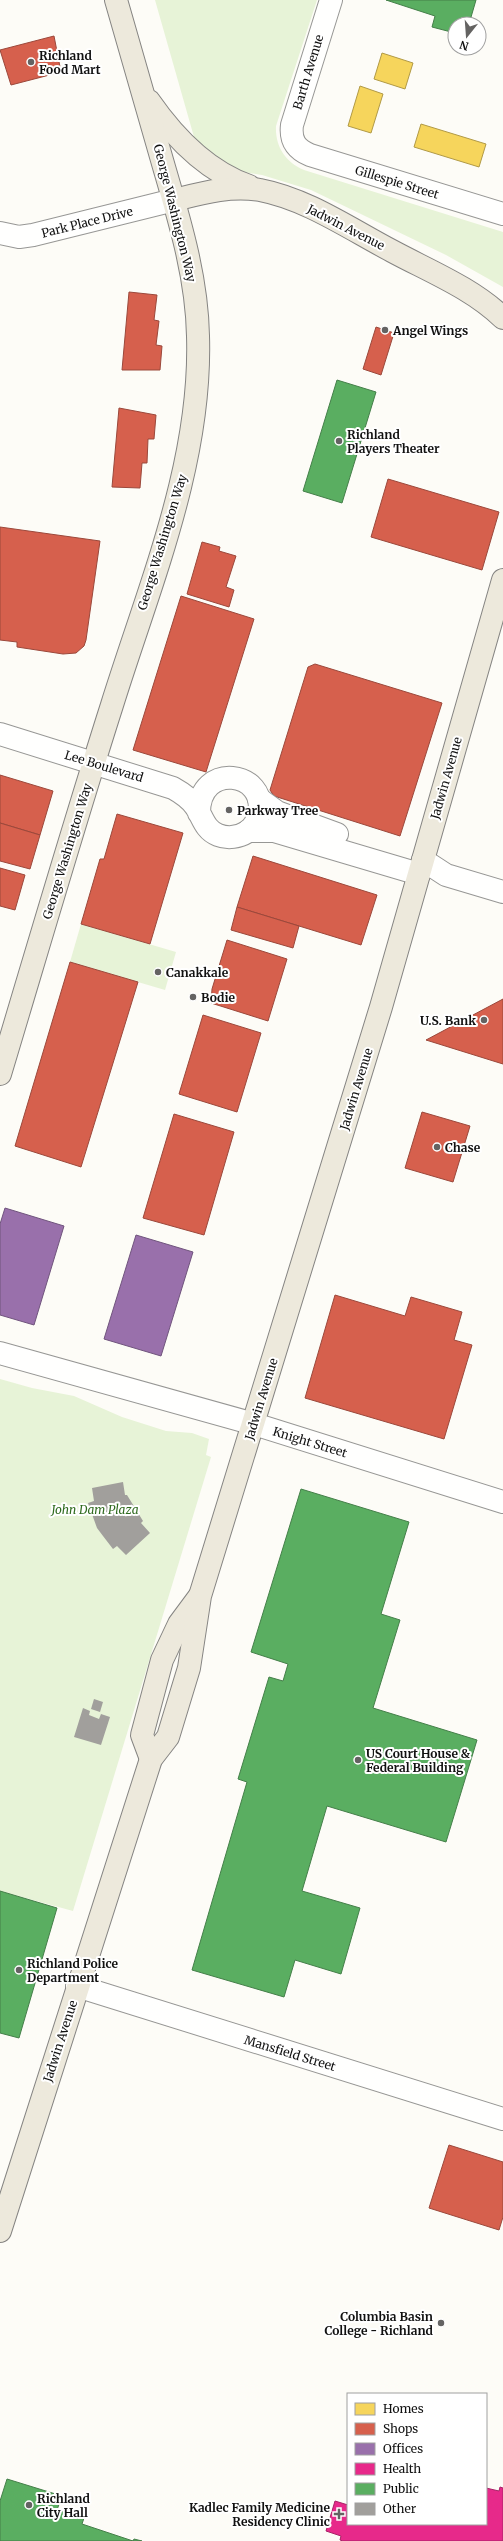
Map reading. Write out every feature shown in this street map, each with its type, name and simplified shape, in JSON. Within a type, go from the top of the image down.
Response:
[{"type":"main road","name":"George Washington Way","points":[[0,1074],[94,762],[166,536],[189,449],[199,359],[196,303],[192,271],[174,200],[116,0]]},
{"type":"main road","points":[[143,91],[158,113],[202,161],[228,178],[260,190]]},
{"type":"main road","name":"Jadwin Avenue","points":[[174,200],[230,188],[260,190],[327,216],[463,289],[503,318]]},
{"type":"main road","name":"Jadwin Avenue","points":[[0,2232],[77,1986],[151,1759],[142,1735],[162,1660],[179,1624],[200,1596],[254,1424],[421,867],[503,580]]},
{"type":"street","name":"Barth Avenue","points":[[294,143],[291,135],[292,125],[331,0]]},
{"type":"street","name":"Gillespie Street","points":[[294,143],[301,151],[310,155],[503,214]]},
{"type":"street","name":"Park Place Drive","points":[[0,233],[19,237],[33,235],[174,200]]},
{"type":"street","name":"Lee Boulevard","points":[[0,734],[94,762],[172,788],[189,799],[199,813],[206,827],[220,836],[240,836],[248,831],[274,831],[421,867]]},
{"type":"street","name":"Lee Boulevard","points":[[199,813],[201,798],[208,785],[226,777],[244,780],[250,785],[259,799],[277,812],[302,823],[421,867],[503,892]]},
{"type":"street","points":[[248,831],[258,817],[259,799]]},
{"type":"street","name":"Knight Street","points":[[0,1353],[254,1424],[503,1502]]},
{"type":"street","name":"Mansfield Street","points":[[77,1986],[503,2119]]},
{"type":"green space","points":[[155,0],[317,0],[276,126],[277,140],[282,152],[291,163],[304,170],[503,232],[503,287],[446,255],[311,190],[262,175],[229,170],[196,144]]},
{"type":"green space","points":[[81,924],[176,952],[165,990],[70,962]]},
{"type":"green space","name":"John Dam Plaza","points":[[0,1379],[32,1388],[74,1396],[122,1417],[166,1431],[192,1433],[209,1439],[206,1455],[211,1457],[73,1911],[0,1891]]},
{"type":"building: Homes","points":[[382,53],[413,63],[405,89],[374,79]]},
{"type":"building: Homes","points":[[360,86],[383,94],[371,133],[348,126]]},
{"type":"building: Homes","points":[[421,124],[486,144],[479,167],[414,147]]},
{"type":"building: Shops","name":"Richland Food Mart","points":[[54,36],[61,72],[11,85],[0,50]]},
{"type":"building: Shops","points":[[129,292],[157,295],[154,320],[159,321],[156,345],[162,346],[160,370],[122,370]]},
{"type":"building: Shops","points":[[376,327],[394,333],[381,375],[363,369]]},
{"type":"building: Shops","points":[[119,408],[156,415],[154,439],[148,439],[147,463],[142,463],[140,488],[112,487]]},
{"type":"building: Shops","points":[[388,479],[499,512],[482,570],[371,537]]},
{"type":"building: Shops","points":[[0,527],[100,541],[86,640],[84,646],[76,653],[63,654],[17,647],[17,642],[0,640]]},
{"type":"building: Shops","points":[[202,542],[220,547],[219,551],[236,556],[226,587],[234,590],[229,607],[187,594]]},
{"type":"building: Shops","points":[[181,596],[254,619],[206,772],[133,750]]},
{"type":"building: Shops","points":[[315,664],[442,703],[400,836],[274,796],[270,790],[308,667]]},
{"type":"building: Shops","points":[[0,775],[53,791],[40,835],[0,823]]},
{"type":"building: Shops","points":[[117,814],[183,833],[150,944],[81,924],[100,859],[104,859]]},
{"type":"building: Shops","points":[[0,823],[40,835],[30,869],[0,861]]},
{"type":"building: Shops","points":[[253,856],[377,895],[361,945],[237,907]]},
{"type":"building: Shops","points":[[0,868],[25,875],[15,910],[0,906]]},
{"type":"building: Shops","points":[[237,907],[299,926],[293,948],[231,930]]},
{"type":"building: Shops","points":[[227,940],[287,959],[268,1021],[211,1003],[212,989]]},
{"type":"building: Shops","points":[[70,962],[138,982],[81,1167],[15,1146]]},
{"type":"building: Shops","name":"U.S. Bank","points":[[503,999],[503,1064],[426,1040]]},
{"type":"building: Shops","points":[[203,1015],[261,1033],[237,1112],[179,1094]]},
{"type":"building: Shops","name":"Chase","points":[[422,1112],[470,1126],[453,1182],[405,1168]]},
{"type":"building: Shops","points":[[174,1114],[234,1132],[204,1235],[143,1218]]},
{"type":"building: Shops","points":[[335,1295],[405,1316],[411,1297],[462,1312],[454,1340],[472,1345],[444,1439],[305,1398]]},
{"type":"building: Shops","points":[[449,2145],[503,2162],[503,2217],[499,2230],[429,2208]]},
{"type":"building: Offices","points":[[5,1208],[64,1226],[34,1325],[0,1315],[0,1224]]},
{"type":"building: Offices","points":[[136,1235],[193,1252],[161,1356],[104,1339]]},
{"type":"building: Health","name":"Kadlec Family Medicine Residency Clinic","points":[[500,2487],[503,2488],[503,2541],[343,2541],[340,2540],[341,2536],[326,2531],[335,2501],[347,2505],[347,2525],[487,2525],[487,2488],[499,2491]]},
{"type":"building: Public","points":[[386,0],[476,0],[471,16],[447,16],[447,31],[432,27],[435,16]]},
{"type":"building: Public","name":"Richland Players Theater","points":[[337,380],[376,392],[342,503],[303,491]]},
{"type":"building: Public","name":"US Court House & Federal Building","points":[[301,1489],[409,1522],[381,1614],[400,1620],[373,1708],[477,1740],[446,1842],[327,1806],[302,1891],[360,1908],[341,1974],[295,1960],[284,1997],[192,1970],[247,1782],[238,1779],[269,1677],[283,1681],[288,1664],[251,1652]]},
{"type":"building: Public","name":"Richland Police Department","points":[[0,1891],[57,1908],[19,2038],[0,2033]]},
{"type":"building: Public","name":"Richland City Hall","points":[[7,2479],[62,2496],[57,2510],[84,2518],[82,2524],[133,2541],[0,2541],[0,2501]]},
{"type":"building: Other","points":[[123,1482],[125,1495],[127,1495],[143,1521],[141,1523],[150,1533],[126,1555],[117,1546],[113,1549],[97,1528],[88,1503],[94,1501],[92,1488]]},
{"type":"building: Other","points":[[94,1699],[103,1702],[100,1712],[91,1709]]},
{"type":"building: Other","points":[[83,1708],[90,1711],[89,1715],[99,1719],[101,1714],[110,1717],[101,1745],[74,1737]]},
{"type":"place","name":"Richland Food Mart","points":[[31,62]]},
{"type":"place","name":"Angel Wings","points":[[385,330]]},
{"type":"place","name":"Richland Players Theater","points":[[339,441]]},
{"type":"place","name":"Parkway Tree","points":[[229,810]]},
{"type":"place","name":"Canakkale","points":[[158,972]]},
{"type":"place","name":"Bodie","points":[[193,997]]},
{"type":"place","name":"U.S. Bank","points":[[484,1020]]},
{"type":"place","name":"Chase","points":[[437,1147]]},
{"type":"place","name":"US Court House & Federal Building","points":[[358,1760]]},
{"type":"place","name":"Richland Police Department","points":[[19,1970]]},
{"type":"place","name":"Columbia Basin College - Richland","points":[[441,2323]]},
{"type":"place","name":"Richland City Hall","points":[[29,2505]]},
{"type":"place","name":"Kadlec Family Medicine Residency Clinic","points":[[339,2514]]}]
